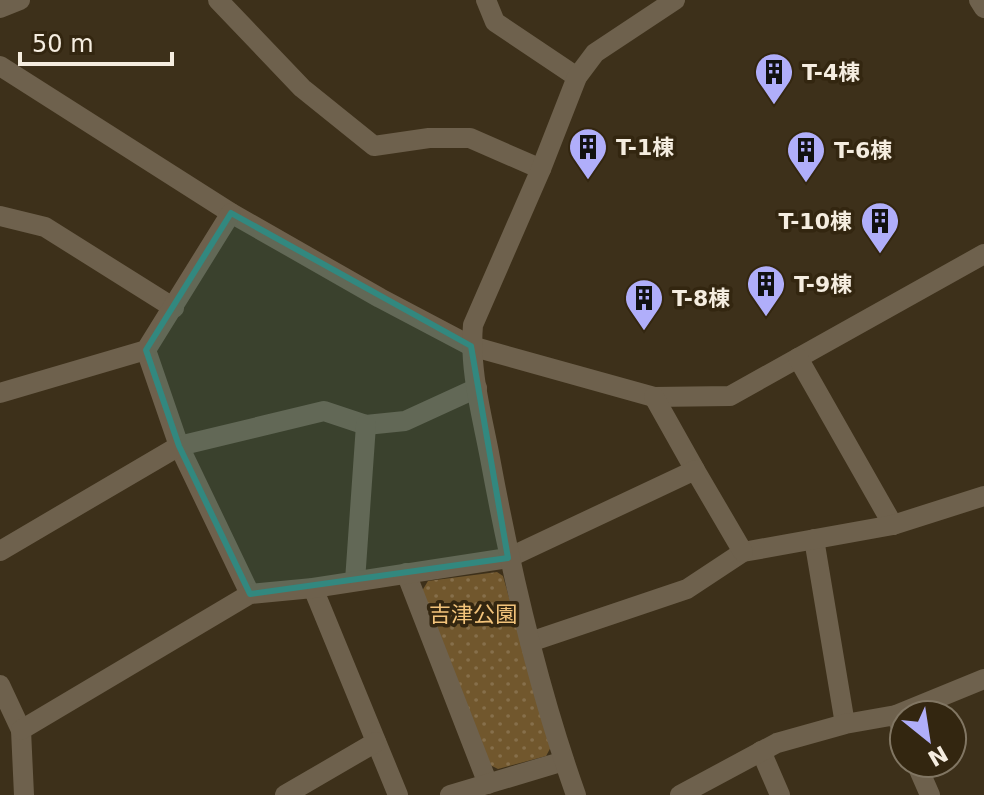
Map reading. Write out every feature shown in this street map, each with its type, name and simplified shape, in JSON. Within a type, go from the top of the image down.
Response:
[{"type":"street","points":[[0,8],[20,0]]},
{"type":"street","points":[[218,0],[302,88],[374,146],[429,138],[470,138],[541,169]]},
{"type":"street","points":[[486,0],[495,22],[577,77]]},
{"type":"street","points":[[576,795],[508,558],[477,388],[471,346],[473,325],[577,77],[595,53],[675,0]]},
{"type":"street","points":[[979,0],[984,8]]},
{"type":"street","points":[[0,66],[231,213],[471,346],[654,397],[730,396],[984,254]]},
{"type":"street","points":[[0,393],[146,350],[231,213]]},
{"type":"street","points":[[0,216],[45,227],[174,308]]},
{"type":"street","points":[[146,350],[179,446],[250,594]]},
{"type":"street","points":[[798,358],[893,525]]},
{"type":"street","points":[[0,551],[179,446],[324,411],[366,425],[405,421],[477,388]]},
{"type":"street","points":[[654,397],[743,552]]},
{"type":"street","points":[[355,581],[366,425]]},
{"type":"street","points":[[21,730],[250,594],[313,588],[508,558],[695,470]]},
{"type":"street","points":[[530,642],[687,589],[743,552],[893,525],[984,496]]},
{"type":"street","points":[[814,539],[845,724]]},
{"type":"street","points":[[406,573],[488,784]]},
{"type":"street","points":[[313,588],[398,795]]},
{"type":"street","points":[[935,699],[984,679]]},
{"type":"street","points":[[0,685],[21,730],[24,795]]},
{"type":"street","points":[[680,795],[777,743],[845,724],[888,716]]},
{"type":"street","points":[[285,795],[376,742]]},
{"type":"street","points":[[761,751],[780,795]]},
{"type":"street","points":[[450,795],[564,761]]},
{"type":"highlighted area","points":[[231,213],[471,346],[508,558],[250,594],[179,446],[146,350]]},
{"type":"green space","name":"吉津公園","points":[[497,572],[503,576],[551,747],[546,756],[498,769],[490,765],[422,591],[428,581]]},
{"type":"place","name":"T-4棟","points":[[774,106]]},
{"type":"place","name":"T-1棟","points":[[588,181]]},
{"type":"place","name":"T-6棟","points":[[806,184]]},
{"type":"place","name":"T-10棟","points":[[880,255]]},
{"type":"place","name":"T-9棟","points":[[766,318]]},
{"type":"place","name":"T-8棟","points":[[644,332]]}]
